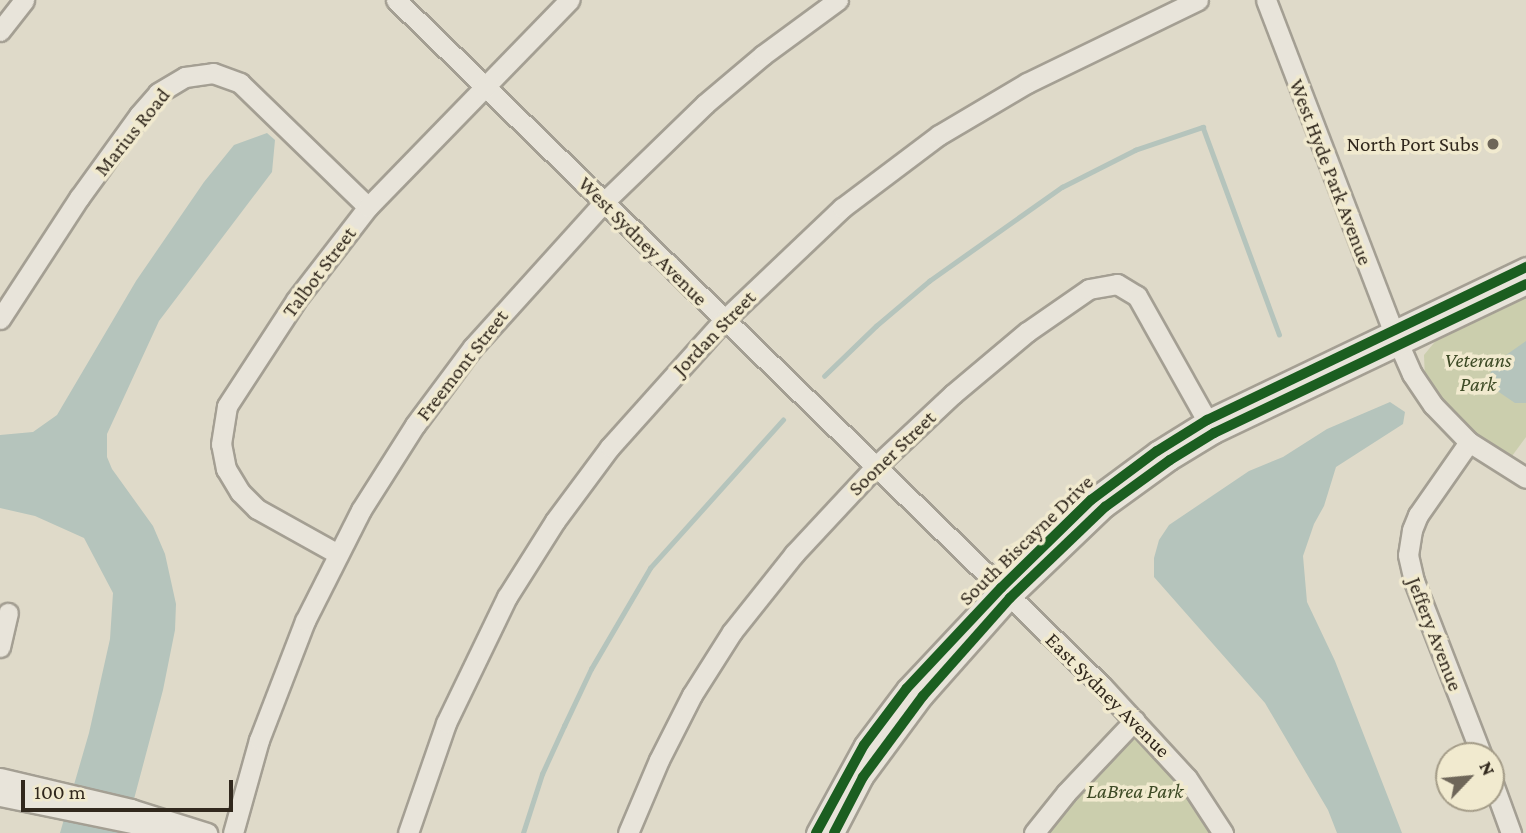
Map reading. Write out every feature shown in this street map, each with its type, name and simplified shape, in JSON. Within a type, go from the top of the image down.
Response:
[{"type":"street","points":[[0,31],[24,0]]},
{"type":"street","name":"West Sydney Avenue","points":[[396,0],[1005,593]]},
{"type":"street","name":"Talbot Street","points":[[338,554],[248,501],[226,469],[221,444],[222,429],[232,398],[296,300],[368,207],[569,0]]},
{"type":"street","name":"Freemont Street","points":[[233,833],[276,693],[338,554],[386,468],[453,373],[519,294],[604,202],[705,104],[762,55],[838,0]]},
{"type":"street","name":"Jordan Street","points":[[408,833],[446,723],[507,597],[555,521],[610,447],[724,320],[842,208],[939,135],[1027,83],[1198,0]]},
{"type":"street","name":"West Hyde Park Avenue","points":[[1266,0],[1395,338],[1422,391],[1448,423],[1469,442],[1526,478]]},
{"type":"street","name":"Marius Road","points":[[0,319],[79,198],[139,115],[158,93],[185,77],[213,73],[240,83],[368,207]]},
{"type":"street","name":"South Biscayne Drive","points":[[816,833],[843,780],[886,714],[927,666],[1005,593],[1091,500],[1157,451],[1395,338],[1526,267]]},
{"type":"street","name":"Sooner Street","points":[[628,833],[675,727],[712,663],[794,554],[875,467],[993,358],[1089,289],[1107,284],[1128,289],[1143,303],[1210,427]]},
{"type":"street","name":"South Biscayne Drive","points":[[1395,338],[1526,284]]},
{"type":"street","name":"Jeffery Avenue","points":[[1469,442],[1418,515],[1412,530],[1408,555],[1414,581],[1477,742]]},
{"type":"street","name":"South Biscayne Drive","points":[[834,833],[863,777],[891,737],[1005,593]]},
{"type":"street","name":"East Sydney Avenue","points":[[1005,593],[1135,720],[1195,789],[1223,833]]},
{"type":"street","points":[[0,647],[8,613]]},
{"type":"street","points":[[1034,833],[1066,793],[1135,720]]},
{"type":"street","points":[[0,778],[42,796],[207,833]]},
{"type":"street","points":[[0,796],[42,796]]},
{"type":"street","points":[[1503,812],[1511,833]]},
{"type":"street","points":[[130,817],[181,833]]},
{"type":"green space","name":"Veterans Park","points":[[1526,297],[1526,437],[1512,456],[1478,438],[1456,420],[1425,379],[1424,355],[1438,338]]},
{"type":"green space","name":"LaBrea Park","points":[[1130,738],[1140,738],[1178,777],[1214,833],[1042,833],[1053,818]]},
{"type":"shaded area","points":[[267,133],[275,140],[272,172],[159,321],[107,434],[107,457],[112,469],[153,526],[165,554],[176,604],[175,630],[163,690],[125,833],[60,833],[89,733],[110,639],[113,593],[84,538],[35,516],[0,508],[0,435],[33,432],[57,415],[136,281],[204,182],[234,145]]},
{"type":"shaded area","points":[[1526,341],[1526,403],[1515,403],[1490,386],[1489,375],[1499,360]]},
{"type":"shaded area","points":[[1390,402],[1405,412],[1403,424],[1336,467],[1324,506],[1314,524],[1303,556],[1307,602],[1335,661],[1402,833],[1337,833],[1328,810],[1265,703],[1154,577],[1154,558],[1159,540],[1169,525],[1249,471],[1283,457],[1327,429]]},
{"type":"waterway","points":[[824,376],[876,326],[929,281],[1062,187],[1135,150],[1203,127],[1279,334]]},
{"type":"waterway","points":[[523,833],[542,774],[591,669],[650,568],[783,420]]},
{"type":"cycle path","points":[[816,833],[864,745],[907,688],[1001,588],[1091,500],[1157,451],[1207,420],[1526,267]]},
{"type":"cycle path","points":[[834,833],[863,777],[923,696],[1010,598],[1105,507],[1170,460],[1214,433],[1526,284]]},
{"type":"place","name":"North Port Subs","points":[[1493,144]]}]
